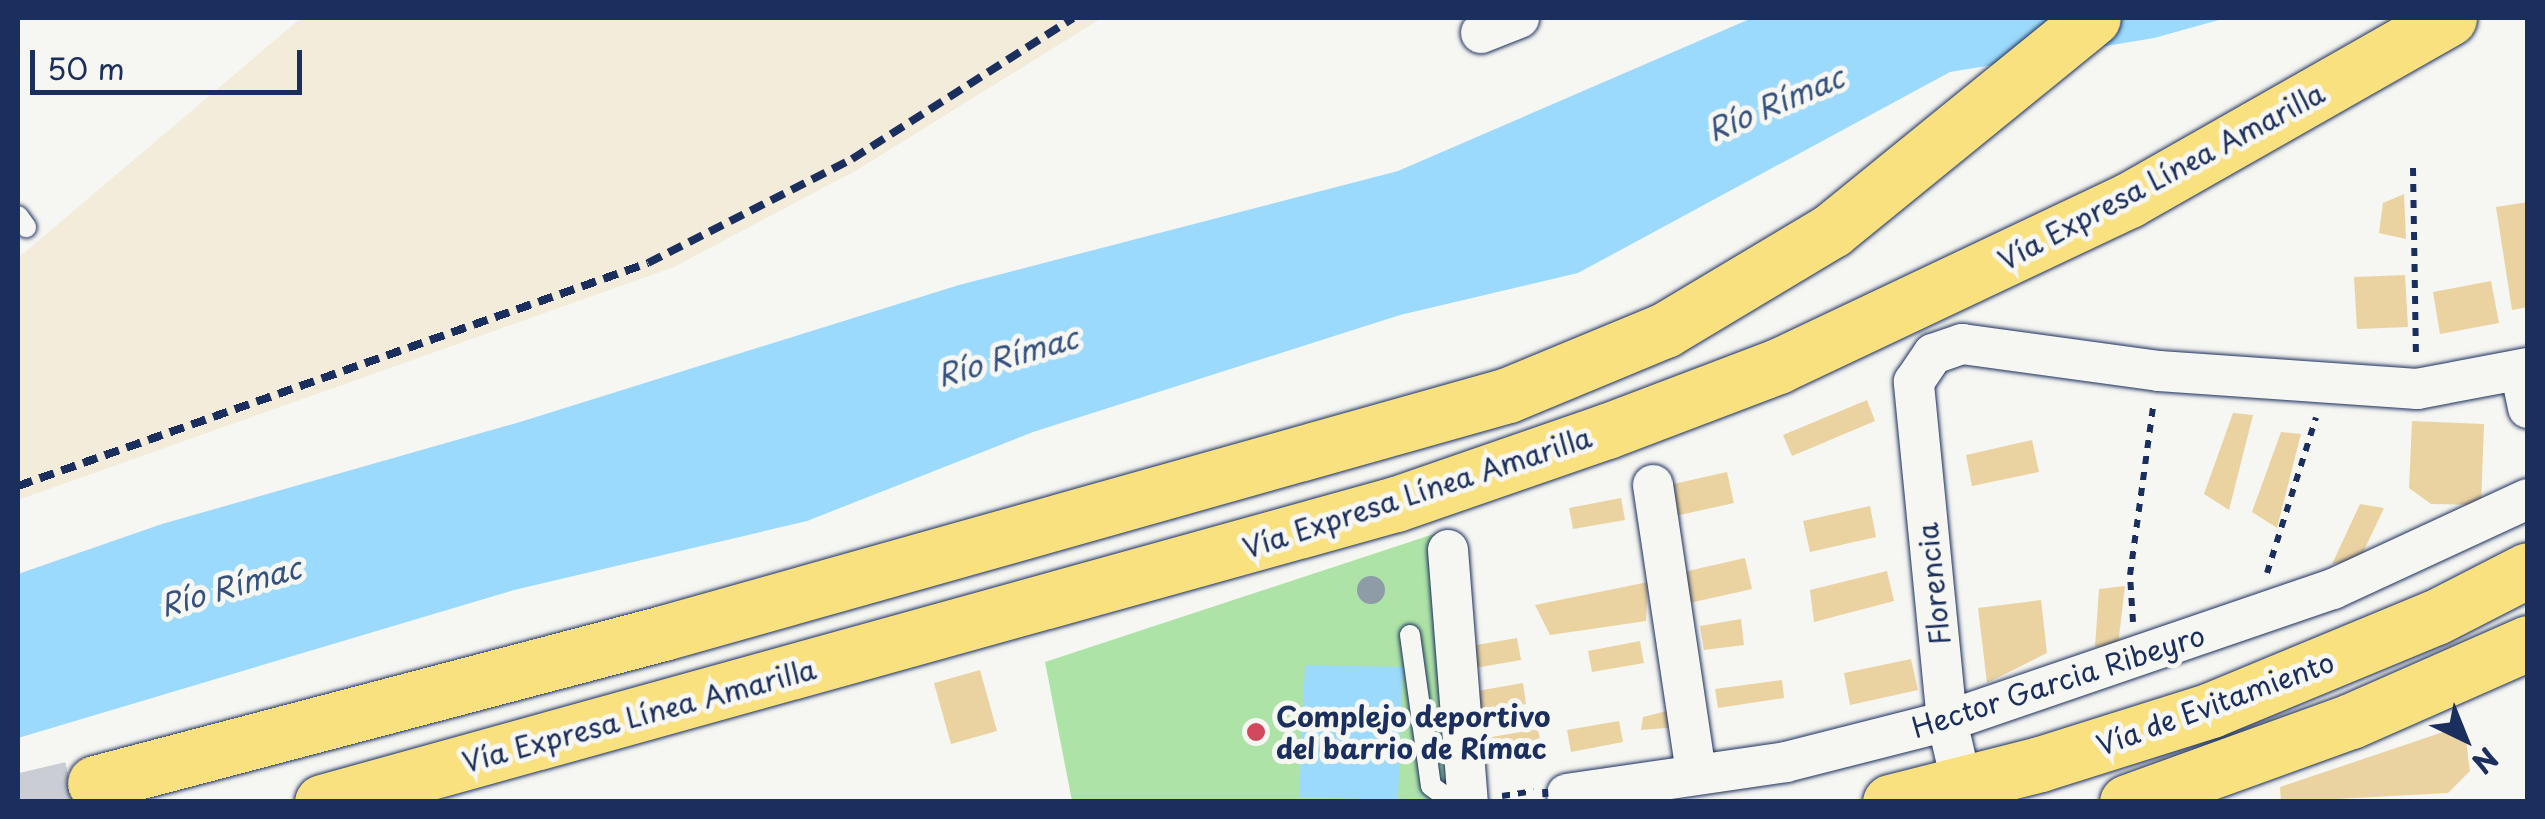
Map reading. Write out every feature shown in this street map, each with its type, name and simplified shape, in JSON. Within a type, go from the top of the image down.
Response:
[{"type":"highway","points":[[95,783],[662,633],[1508,395],[1665,330],[1832,230],[1924,162],[2093,18]]},
{"type":"highway","name":"Vía Expresa Línea Amarilla","points":[[322,802],[1396,504],[1607,432],[1778,366],[2129,200],[2449,18]]},
{"type":"highway","name":"Vía de Evitamiento","points":[[1890,802],[1962,785],[2211,710],[2436,618],[2528,570]]},
{"type":"highway","points":[[2126,802],[2351,722],[2528,643]]},
{"type":"street","points":[[1481,33],[1519,18]]},
{"type":"street","name":"Florencia","points":[[1962,785],[1947,721],[1914,382],[1933,354],[1962,344],[2159,371]]},
{"type":"street","points":[[2159,371],[2417,390],[2525,382]]},
{"type":"street","points":[[1654,485],[1696,774]]},
{"type":"street","name":"Hector Garcia Ribeyro","points":[[1552,795],[1786,762],[1947,721],[2262,613],[2485,524],[2528,500]]},
{"type":"street","points":[[1448,550],[1475,799]]},
{"type":"lane","points":[[1410,635],[1430,786],[1445,796],[1475,799]]},
{"type":"path","points":[[2413,168],[2417,390]]},
{"type":"path","points":[[2134,658],[2130,575],[2159,371]]},
{"type":"path","points":[[2262,613],[2268,566],[2328,384]]},
{"type":"path","points":[[1475,799],[1552,795]]},
{"type":"shaded area","points":[[301,18],[1102,18],[857,170],[674,267],[18,500],[18,258]]},
{"type":"green space","name":"Complejo deportivo del barrio de Rímac","points":[[1440,532],[1458,801],[1072,801],[1045,662]]},
{"type":"water","name":"Río Rímac","points":[[1752,18],[2226,18],[2154,38],[1950,72],[1578,273],[1400,315],[1033,432],[807,521],[514,590],[18,738],[18,574],[162,524],[520,422],[959,285],[1398,171]]},
{"type":"water","points":[[1305,665],[1403,667],[1398,800],[1299,797]]},
{"type":"building","points":[[2404,194],[2406,239],[2379,233],[2383,203]]},
{"type":"building","points":[[2528,202],[2528,307],[2512,310],[2496,207]]},
{"type":"building","points":[[2405,275],[2408,327],[2357,329],[2354,277]]},
{"type":"building","points":[[2491,281],[2499,323],[2440,334],[2433,292]]},
{"type":"building","points":[[1867,400],[1875,421],[1792,456],[1783,435]]},
{"type":"building","points":[[2233,413],[2253,415],[2229,510],[2204,494]]},
{"type":"building","points":[[2412,421],[2484,424],[2481,505],[2431,504],[2409,488]]},
{"type":"building","points":[[2281,432],[2301,434],[2277,528],[2252,512]]},
{"type":"building","points":[[2032,440],[2039,472],[1972,486],[1966,455]]},
{"type":"building","points":[[1727,472],[1734,503],[1666,518],[1660,487]]},
{"type":"building","points":[[1621,498],[1625,520],[1573,529],[1569,508]]},
{"type":"building","points":[[2360,504],[2384,508],[2360,559],[2332,564]]},
{"type":"building","points":[[1870,506],[1876,537],[1810,552],[1803,521]]},
{"type":"building","points":[[1745,558],[1752,589],[1685,604],[1679,573]]},
{"type":"building","points":[[1887,571],[1894,601],[1814,622],[1810,590]]},
{"type":"building","points":[[1648,582],[1646,621],[1550,635],[1535,605]]},
{"type":"building","points":[[2125,586],[2118,645],[2095,647],[2099,589]]},
{"type":"building","points":[[2041,600],[2047,653],[1987,683],[1978,608]]},
{"type":"building","points":[[1741,619],[1744,645],[1704,650],[1700,626]]},
{"type":"building","points":[[1517,638],[1521,660],[1469,669],[1465,647]]},
{"type":"building","points":[[1640,641],[1644,663],[1592,672],[1588,651]]},
{"type":"building","points":[[1911,659],[1918,690],[1850,705],[1844,673]]},
{"type":"building","points":[[980,670],[997,731],[951,744],[934,683]]},
{"type":"building","points":[[1782,680],[1784,698],[1718,708],[1715,689]]},
{"type":"building","points":[[1523,683],[1526,704],[1475,714],[1471,692]]},
{"type":"building","points":[[1679,708],[1678,727],[1641,730],[1643,717]]},
{"type":"building","points":[[1619,721],[1623,742],[1571,752],[1567,730]]},
{"type":"building","points":[[2464,725],[2470,771],[2448,793],[2281,802],[2280,787]]},
{"type":"building","points":[[1538,729],[1542,750],[1490,760],[1486,738]]},
{"type":"tunnel","points":[[18,801],[95,783]]},
{"type":"railway","points":[[18,486],[648,263],[852,159],[1073,18]]},
{"type":"place","name":"Complejo deportivo del barrio de Rímac","points":[[1256,732]]}]
